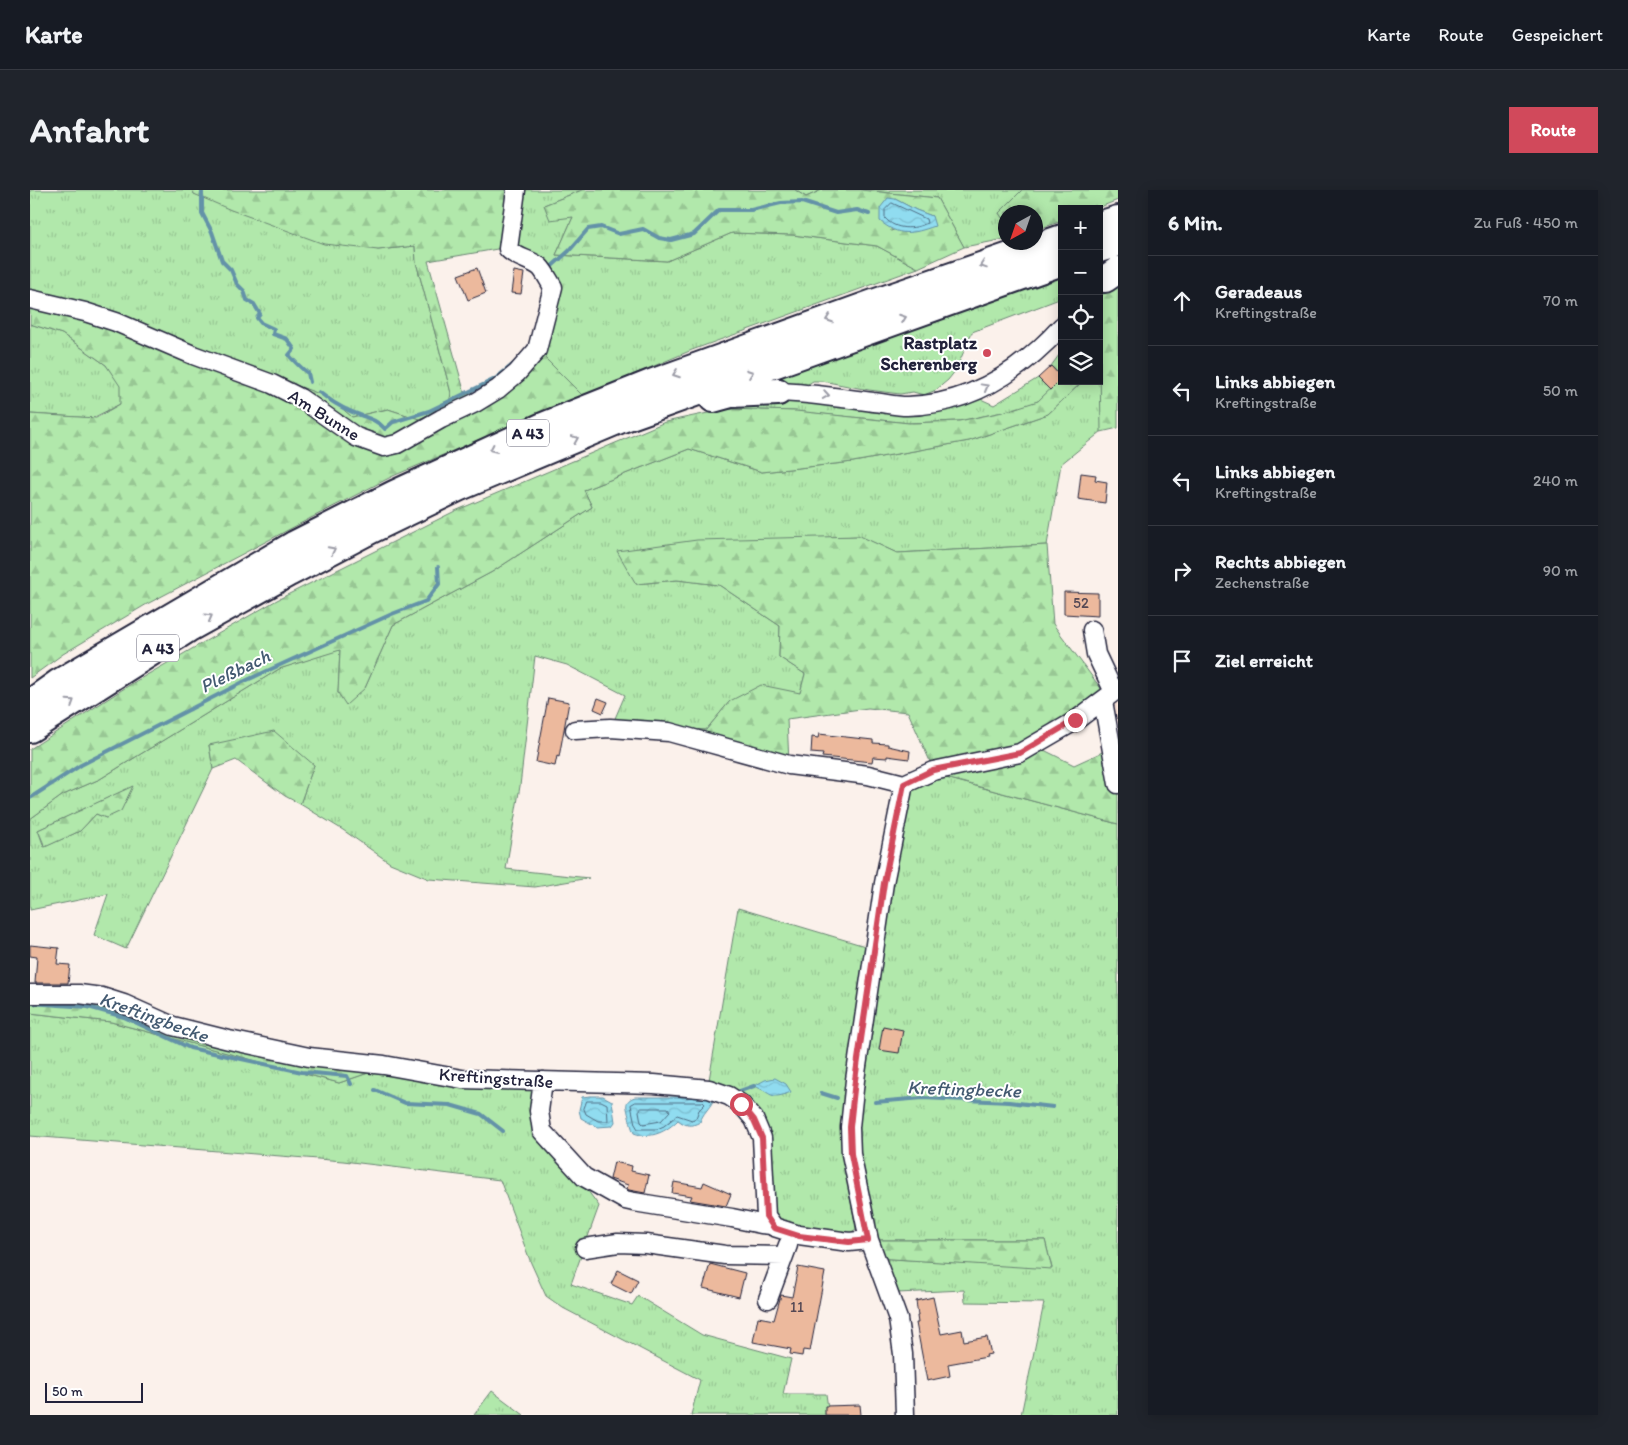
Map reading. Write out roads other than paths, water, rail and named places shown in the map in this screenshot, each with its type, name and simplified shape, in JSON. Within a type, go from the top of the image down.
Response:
[{"type":"highway","points":[[1103,224],[1118,219]]},
{"type":"highway","name":"A 43","points":[[30,703],[58,683],[295,544],[394,494],[543,426],[651,382],[1058,239]]},
{"type":"highway","points":[[1103,248],[1118,243]]},
{"type":"highway","name":"A 43","points":[[30,729],[188,629],[371,530],[458,488],[622,419],[1058,263]]},
{"type":"highway","points":[[622,419],[731,394],[778,392]]},
{"type":"street","name":"Am Bunne","points":[[30,299],[85,312],[116,322],[192,355],[272,384],[300,398],[356,437],[384,447],[398,444],[441,419],[475,403],[498,388],[517,373],[537,350],[553,287],[541,268],[531,261],[521,259],[508,250],[516,190]]},
{"type":"street","points":[[778,392],[810,393],[906,406],[943,403],[975,392],[1002,377],[1029,359],[1058,330]]},
{"type":"street","points":[[1092,630],[1096,654],[1112,694],[1118,784]]},
{"type":"street","points":[[575,730],[610,728],[668,732],[789,765],[868,775],[904,784],[933,770],[1020,753],[1075,720],[1112,694]]},
{"type":"street","points":[[904,784],[884,883],[855,1080],[850,1127],[851,1154],[868,1240],[898,1319],[903,1354],[904,1415]]},
{"type":"street","name":"Kreftingstraße","points":[[30,994],[79,994],[102,997],[124,1004],[186,1030],[309,1057],[384,1065],[462,1079],[654,1084],[709,1088],[729,1096],[741,1104],[754,1120],[762,1138],[766,1216],[772,1225]]},
{"type":"street","points":[[543,1081],[539,1111],[542,1131],[584,1177],[625,1200],[772,1225],[774,1228],[795,1234],[849,1242],[868,1240]]},
{"type":"street","points":[[768,1298],[784,1256],[795,1234]]},
{"type":"street","points":[[585,1248],[618,1243],[646,1244],[726,1255],[784,1256]]},
{"type":"water","points":[[888,198],[895,199],[932,216],[935,226],[912,232],[893,230],[880,221],[880,208]]},
{"type":"water","points":[[775,1078],[786,1084],[791,1092],[775,1096],[754,1086],[765,1080]]},
{"type":"water","points":[[603,1096],[612,1101],[615,1122],[612,1126],[597,1127],[581,1118],[579,1110],[582,1097]]},
{"type":"water","points":[[635,1097],[705,1097],[713,1101],[700,1122],[694,1125],[684,1124],[678,1120],[664,1131],[652,1135],[640,1135],[634,1133],[627,1110],[627,1102]]},
{"type":"waterway","points":[[202,190],[202,213],[212,232],[222,261],[231,270],[237,284],[244,291],[247,300],[254,304],[260,314],[257,318],[261,323],[274,329],[273,334],[287,339],[294,349],[289,355],[308,373],[310,382]]},
{"type":"waterway","name":"Pleßbach","points":[[552,271],[551,267],[569,251],[588,229],[601,227],[619,234],[643,229],[659,238],[671,240],[694,234],[719,210],[751,210],[781,203],[802,202],[836,213],[857,210],[869,214]]},
{"type":"waterway","name":"Pleßbach","points":[[319,392],[338,405],[373,420],[385,429],[393,422],[429,411],[495,379],[516,362]]},
{"type":"waterway","name":"Pleßbach","points":[[30,798],[81,765],[245,681],[392,614],[426,601],[439,584],[438,567]]},
{"type":"waterway","name":"Kreftingbecke","points":[[30,1003],[88,1007],[124,1017],[190,1048],[302,1072],[347,1076],[351,1084]]},
{"type":"waterway","name":"Kreftingbecke","points":[[740,1091],[754,1086]]},
{"type":"waterway","name":"Kreftingbecke","points":[[375,1090],[405,1103],[450,1105],[481,1114],[503,1131]]},
{"type":"waterway","name":"Kreftingbecke","points":[[821,1093],[837,1098]]},
{"type":"waterway","name":"Kreftingbecke","points":[[875,1102],[923,1098],[1009,1102],[1053,1107]]},
{"type":"place","name":"Rastplatz Scherenberg","points":[[987,353]]}]
